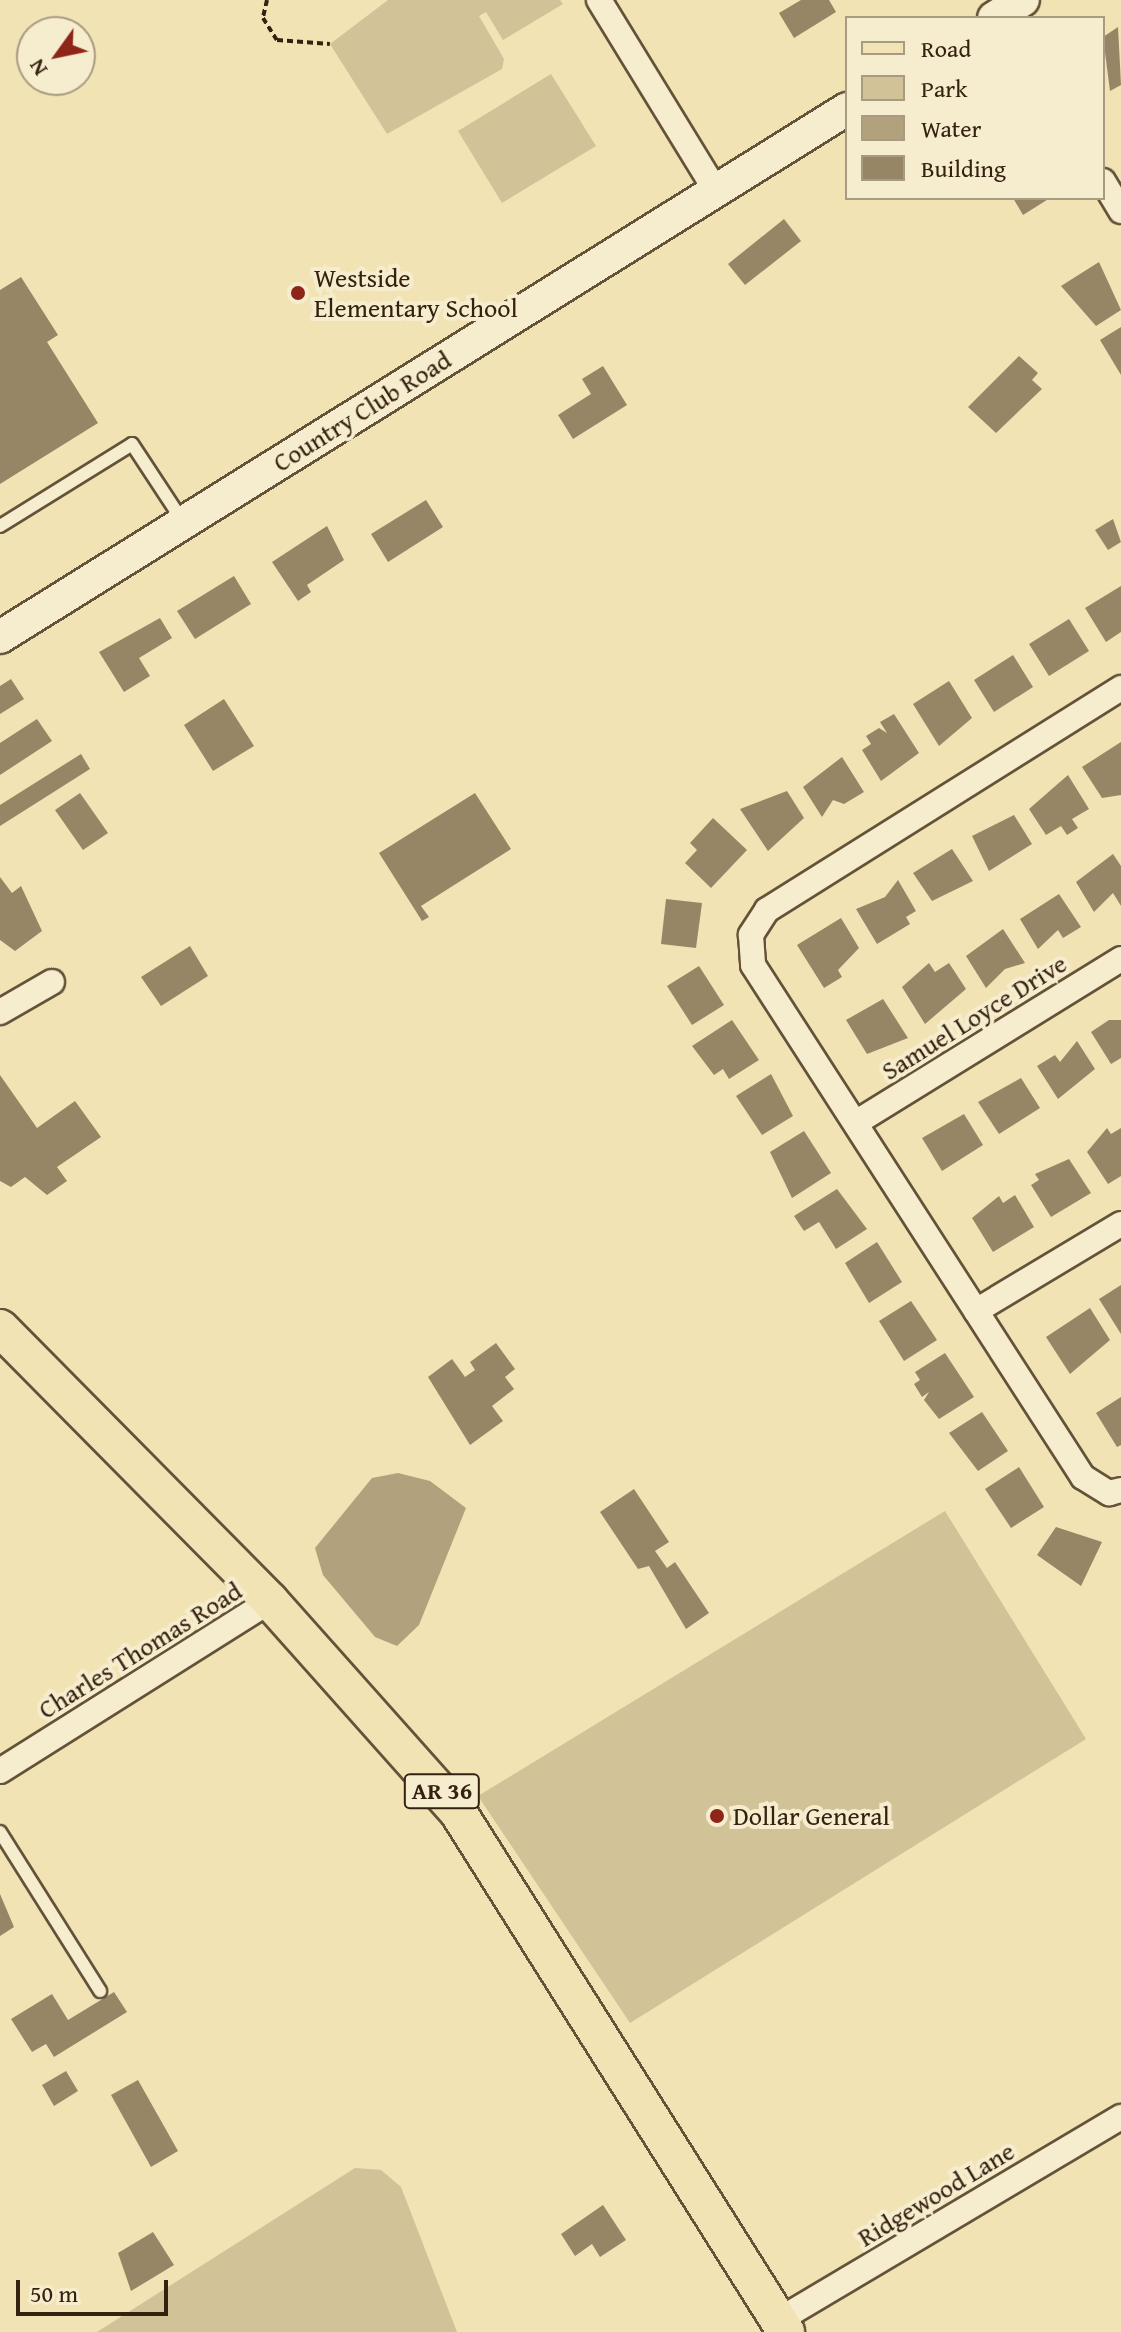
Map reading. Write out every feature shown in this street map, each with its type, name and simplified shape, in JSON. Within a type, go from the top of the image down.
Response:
[{"type":"main road","name":"AR 36","points":[[0,1328],[270,1601],[458,1812],[783,2326]]},
{"type":"street","points":[[599,0],[716,191]]},
{"type":"street","name":"Country Club Road","points":[[0,637],[845,110]]},
{"type":"street","points":[[1105,184],[1121,211]]},
{"type":"street","points":[[1121,688],[767,910],[751,935],[753,965],[1083,1477],[1109,1493],[1121,1490]]},
{"type":"street","name":"Samuel Loyce Drive","points":[[857,1122],[1121,959]]},
{"type":"street","points":[[0,1012],[52,982]]},
{"type":"street","points":[[976,1311],[1121,1224]]},
{"type":"street","name":"Charles Thomas Road","points":[[0,1771],[270,1601]]},
{"type":"street","name":"Ridgewood Lane","points":[[783,2326],[1121,2117]]},
{"type":"lane","points":[[0,526],[132,444],[184,522]]},
{"type":"lane","points":[[0,1832],[100,1991]]},
{"type":"path","points":[[267,0],[263,18],[277,40],[330,44]]},
{"type":"green space","points":[[388,0],[560,0],[563,4],[503,40],[486,12],[479,16],[504,59],[502,69],[387,134],[330,44]]},
{"type":"green space","points":[[551,74],[596,146],[502,203],[458,131]]},
{"type":"green space","points":[[945,1511],[1086,1739],[630,2023],[478,1796]]},
{"type":"green space","points":[[355,2168],[381,2170],[401,2187],[457,2332],[97,2332]]},
{"type":"water","points":[[398,1473],[430,1481],[466,1508],[419,1625],[397,1646],[375,1637],[323,1575],[315,1548],[372,1478]]},
{"type":"building","points":[[801,0],[829,0],[836,12],[794,38],[779,13]]},
{"type":"building","points":[[1118,27],[1121,85],[1110,91],[1105,52],[1105,36]]},
{"type":"building","points":[[1014,200],[1047,200],[1023,215]]},
{"type":"building","points":[[784,219],[801,241],[745,285],[728,264]]},
{"type":"building","points":[[1099,262],[1121,310],[1096,326],[1061,286]]},
{"type":"building","points":[[21,277],[58,335],[47,342],[98,423],[0,484],[0,290]]},
{"type":"building","points":[[1121,327],[1121,375],[1100,340]]},
{"type":"building","points":[[1019,356],[1038,373],[1032,380],[1042,389],[996,433],[968,407]]},
{"type":"building","points":[[603,366],[627,405],[573,439],[558,415],[591,394],[582,379]]},
{"type":"building","points":[[426,500],[443,527],[388,562],[371,534]]},
{"type":"building","points":[[1113,519],[1121,542],[1108,550],[1095,530]]},
{"type":"building","points":[[327,526],[344,560],[307,585],[311,592],[298,601],[272,562]]},
{"type":"building","points":[[234,576],[251,604],[195,639],[177,611]]},
{"type":"building","points":[[1121,586],[1121,632],[1106,642],[1085,608]]},
{"type":"building","points":[[160,618],[172,638],[139,658],[150,676],[124,692],[99,652]]},
{"type":"building","points":[[1069,619],[1089,651],[1049,676],[1029,644]]},
{"type":"building","points":[[1013,655],[1033,687],[994,712],[974,680]]},
{"type":"building","points":[[11,679],[24,699],[0,714],[0,686]]},
{"type":"building","points":[[949,681],[972,718],[939,746],[913,704]]},
{"type":"building","points":[[224,699],[254,746],[213,771],[184,725]]},
{"type":"building","points":[[894,714],[919,753],[881,781],[862,750],[871,744],[866,736],[879,728],[887,733],[880,722]]},
{"type":"building","points":[[37,719],[52,741],[0,775],[0,743]]},
{"type":"building","points":[[1121,742],[1121,795],[1102,798],[1082,767]]},
{"type":"building","points":[[81,754],[90,769],[0,826],[0,805]]},
{"type":"building","points":[[842,757],[864,792],[844,804],[833,800],[822,817],[803,787]]},
{"type":"building","points":[[1068,775],[1089,809],[1072,819],[1078,828],[1067,835],[1061,826],[1046,835],[1029,809]]},
{"type":"building","points":[[787,791],[804,818],[768,851],[740,809]]},
{"type":"building","points":[[80,793],[108,833],[83,850],[55,810]]},
{"type":"building","points":[[475,793],[511,849],[421,906],[429,917],[422,921],[379,853]]},
{"type":"building","points":[[1014,815],[1032,844],[989,871],[972,836]]},
{"type":"building","points":[[713,818],[747,850],[711,888],[685,863],[697,850],[690,843]]},
{"type":"building","points":[[952,849],[973,881],[932,901],[913,873]]},
{"type":"building","points":[[1113,854],[1121,866],[1121,906],[1113,893],[1094,912],[1076,882]]},
{"type":"building","points":[[0,877],[12,893],[21,886],[42,931],[15,951],[0,940]]},
{"type":"building","points":[[898,880],[916,911],[906,917],[910,924],[877,944],[856,909],[885,897]]},
{"type":"building","points":[[1059,894],[1081,927],[1063,938],[1058,930],[1038,949],[1020,919]]},
{"type":"building","points":[[666,899],[702,903],[696,948],[661,944]]},
{"type":"building","points":[[841,918],[859,948],[838,970],[842,977],[824,988],[797,945]]},
{"type":"building","points":[[1003,929],[1025,963],[1005,969],[986,988],[966,956]]},
{"type":"building","points":[[190,946],[208,976],[161,1006],[141,977]]},
{"type":"building","points":[[929,963],[935,972],[949,963],[966,989],[925,1024],[902,987]]},
{"type":"building","points":[[699,966],[724,1005],[692,1025],[667,986]]},
{"type":"building","points":[[883,999],[908,1038],[867,1054],[846,1020]]},
{"type":"building","points":[[732,1020],[759,1060],[729,1079],[723,1069],[714,1075],[692,1046]]},
{"type":"building","points":[[1109,1020],[1121,1020],[1121,1058],[1111,1064],[1091,1032]]},
{"type":"building","points":[[1077,1041],[1095,1069],[1058,1099],[1037,1066],[1055,1055],[1060,1062]]},
{"type":"building","points":[[771,1074],[793,1116],[762,1135],[736,1096]]},
{"type":"building","points":[[0,1075],[37,1128],[75,1101],[101,1137],[57,1167],[67,1181],[47,1195],[25,1177],[11,1187],[0,1181]]},
{"type":"building","points":[[1021,1078],[1040,1108],[999,1134],[978,1102]]},
{"type":"building","points":[[964,1114],[983,1145],[942,1171],[922,1138]]},
{"type":"building","points":[[1107,1128],[1111,1134],[1121,1128],[1121,1176],[1108,1184],[1087,1152]]},
{"type":"building","points":[[804,1131],[831,1173],[792,1198],[770,1152]]},
{"type":"building","points":[[1069,1159],[1091,1193],[1051,1217],[1031,1185],[1039,1180],[1035,1174]]},
{"type":"building","points":[[837,1189],[867,1229],[836,1249],[819,1222],[804,1231],[794,1216]]},
{"type":"building","points":[[1015,1195],[1034,1227],[993,1252],[972,1218],[999,1196],[1003,1203]]},
{"type":"building","points":[[877,1242],[902,1282],[869,1303],[845,1263]]},
{"type":"building","points":[[1121,1285],[1121,1334],[1099,1299]]},
{"type":"building","points":[[911,1301],[937,1340],[904,1361],[879,1321]]},
{"type":"building","points":[[1090,1308],[1110,1340],[1070,1374],[1046,1337]]},
{"type":"building","points":[[496,1343],[515,1369],[505,1377],[514,1389],[492,1406],[503,1421],[470,1445],[428,1377],[452,1359],[465,1377],[475,1370],[470,1362]]},
{"type":"building","points":[[945,1353],[974,1397],[939,1419],[924,1400],[929,1392],[922,1397],[914,1384],[920,1380],[915,1372]]},
{"type":"building","points":[[1121,1397],[1121,1445],[1117,1447],[1096,1413]]},
{"type":"building","points":[[982,1412],[1008,1451],[978,1471],[949,1433]]},
{"type":"building","points":[[1019,1467],[1044,1507],[1011,1528],[985,1489]]},
{"type":"building","points":[[634,1489],[669,1542],[655,1551],[667,1568],[675,1562],[709,1613],[686,1629],[649,1566],[638,1569],[600,1512]]},
{"type":"building","points":[[1056,1527],[1102,1542],[1081,1586],[1037,1555]]},
{"type":"building","points":[[0,1894],[14,1927],[0,1936]]},
{"type":"building","points":[[114,1992],[127,2012],[54,2057],[46,2044],[32,2052],[11,2019],[52,1994],[68,2020]]},
{"type":"building","points":[[66,2071],[78,2091],[54,2106],[42,2085]]},
{"type":"building","points":[[138,2080],[178,2151],[151,2167],[111,2095]]},
{"type":"building","points":[[603,2205],[626,2240],[600,2257],[592,2244],[575,2256],[561,2234]]},
{"type":"building","points":[[153,2232],[174,2265],[131,2291],[118,2253]]},
{"type":"place","name":"Westside Elementary School","points":[[298,293]]},
{"type":"place","name":"Dollar General","points":[[717,1816]]}]
